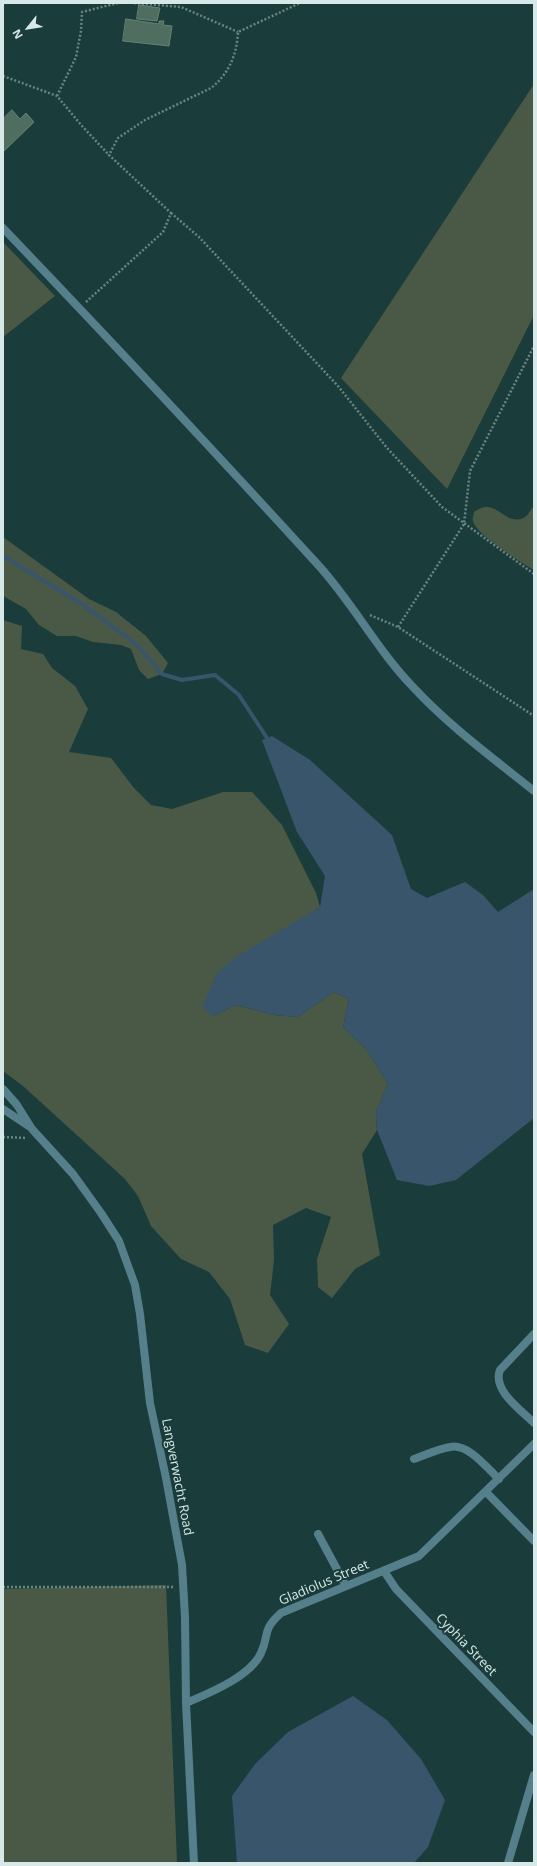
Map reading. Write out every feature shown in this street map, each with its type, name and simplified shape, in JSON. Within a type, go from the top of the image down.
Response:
[{"type":"street","points":[[3,228],[227,465],[338,587],[412,687],[453,725],[534,791]]},
{"type":"street","name":"Langverwacht Road","points":[[3,1089],[17,1105],[34,1130],[73,1174],[101,1213],[119,1241],[129,1265],[140,1314],[150,1403],[168,1486],[182,1565],[184,1587],[186,1703],[194,1863]]},
{"type":"street","name":"Langverwacht Road","points":[[3,1109],[34,1130]]},
{"type":"street","points":[[534,1334],[500,1370],[497,1377],[498,1384],[504,1392],[534,1423]]},
{"type":"street","name":"Gladiolus Street","points":[[186,1703],[210,1692],[255,1664],[262,1652],[266,1631],[281,1613],[419,1556],[534,1444]]},
{"type":"street","points":[[414,1459],[451,1447],[460,1447],[468,1451],[499,1479]]},
{"type":"street","points":[[486,1492],[534,1541]]},
{"type":"street","points":[[318,1534],[346,1586]]},
{"type":"street","name":"Cyphia Street","points":[[384,1571],[396,1590],[534,1732]]},
{"type":"street","points":[[508,1863],[534,1775]]},
{"type":"path","points":[[57,96],[76,57],[81,32],[82,12],[118,3]]},
{"type":"path","points":[[134,3],[181,7],[238,32],[300,3]]},
{"type":"path","points":[[109,155],[118,138],[145,120],[211,88],[219,81],[233,59],[238,32]]},
{"type":"path","points":[[3,76],[57,96],[109,155],[199,237],[338,386],[392,454],[442,507],[534,574]]},
{"type":"path","points":[[80,308],[163,232],[171,213]]},
{"type":"path","points":[[398,627],[464,524],[470,471],[534,346]]},
{"type":"path","points":[[353,609],[398,627],[534,716]]},
{"type":"path","points":[[3,1137],[28,1138],[34,1130]]},
{"type":"path","points":[[3,1588],[184,1587]]},
{"type":"green space","points":[[534,84],[534,315],[447,489],[341,378]]},
{"type":"green space","points":[[3,242],[55,296],[3,337]]},
{"type":"green space","points":[[534,506],[534,570],[490,540],[476,527],[473,519],[474,512],[481,508],[488,507],[509,518],[521,519],[527,516]]},
{"type":"green space","points":[[3,537],[89,599],[116,612],[146,636],[168,663],[162,674],[148,679],[139,670],[131,649],[121,645],[93,642],[76,636],[57,636],[39,625],[26,609],[5,597],[3,595]]},
{"type":"green space","points":[[3,620],[22,626],[21,649],[43,654],[52,668],[75,686],[88,709],[69,752],[111,758],[134,788],[151,805],[172,809],[223,792],[252,792],[282,825],[316,893],[320,907],[287,928],[213,1016],[236,1005],[274,1015],[297,1017],[334,992],[349,999],[343,1027],[366,1049],[388,1084],[376,1112],[377,1130],[362,1154],[380,1255],[355,1269],[332,1298],[318,1287],[317,1259],[331,1217],[306,1208],[273,1225],[274,1260],[270,1295],[289,1324],[268,1353],[245,1345],[230,1299],[209,1272],[181,1259],[151,1226],[138,1196],[125,1179],[23,1086],[3,1071]]},
{"type":"green space","points":[[166,1585],[177,1863],[3,1863],[3,1589]]},
{"type":"water","points":[[272,736],[310,760],[392,835],[411,889],[427,898],[465,882],[483,895],[498,912],[534,889],[534,1118],[456,1180],[429,1186],[397,1180],[377,1130],[376,1112],[388,1084],[366,1049],[343,1027],[349,999],[334,992],[297,1017],[274,1015],[236,1005],[213,1016],[202,1007],[217,973],[236,957],[320,907],[325,876],[297,832],[262,740]]},
{"type":"water","points":[[353,1696],[387,1720],[421,1759],[445,1800],[428,1847],[414,1863],[237,1863],[232,1796],[255,1764],[288,1732]]},
{"type":"building","points":[[139,5],[160,8],[157,21],[137,19]]},
{"type":"building","points":[[126,19],[159,24],[159,21],[164,21],[163,25],[172,26],[169,46],[123,41]]},
{"type":"building","points":[[12,110],[20,119],[26,113],[34,122],[3,152],[3,119]]},
{"type":"waterway","points":[[3,556],[82,604],[136,644],[162,674],[182,680],[215,675],[239,695],[267,738]]}]
